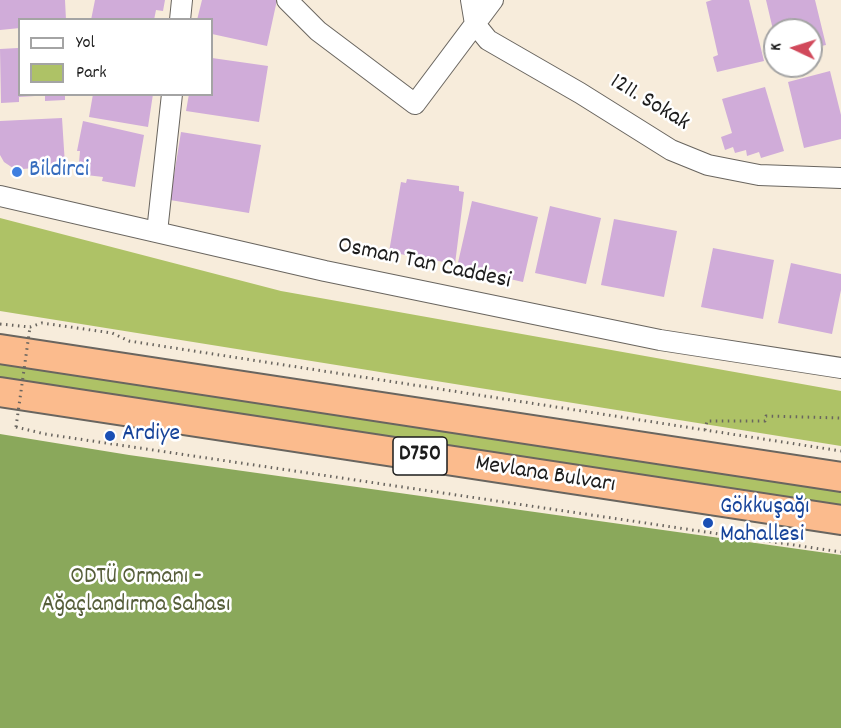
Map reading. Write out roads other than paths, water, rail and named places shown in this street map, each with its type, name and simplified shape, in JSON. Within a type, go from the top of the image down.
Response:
[{"type":"highway","name":"Mevlana Bulvarı","points":[[0,349],[841,477]]},
{"type":"highway","name":"Mevlana Bulvarı","points":[[0,392],[841,520]]},
{"type":"street","points":[[180,18],[182,0]]},
{"type":"street","points":[[287,0],[318,31],[415,104],[492,0]]},
{"type":"street","points":[[471,0],[475,24]]},
{"type":"street","name":"1211. Sokak","points":[[475,24],[488,40],[501,50],[566,84],[671,150],[708,165],[759,175],[841,178]]},
{"type":"street","points":[[157,232],[172,96]]},
{"type":"street","name":"Osman Tan Caddesi","points":[[0,196],[325,271],[660,340],[841,368]]},
{"type":"place","name":"Bildirci","points":[[17,172]]},
{"type":"place","name":"Ardiye","points":[[110,436]]},
{"type":"place","name":"Gökkuşağı Mahallesi","points":[[708,523]]},
{"type":"park label","name":"ODTÜ Ormanı - Ağaçlandırma Sahası","points":[[136,593]]}]
